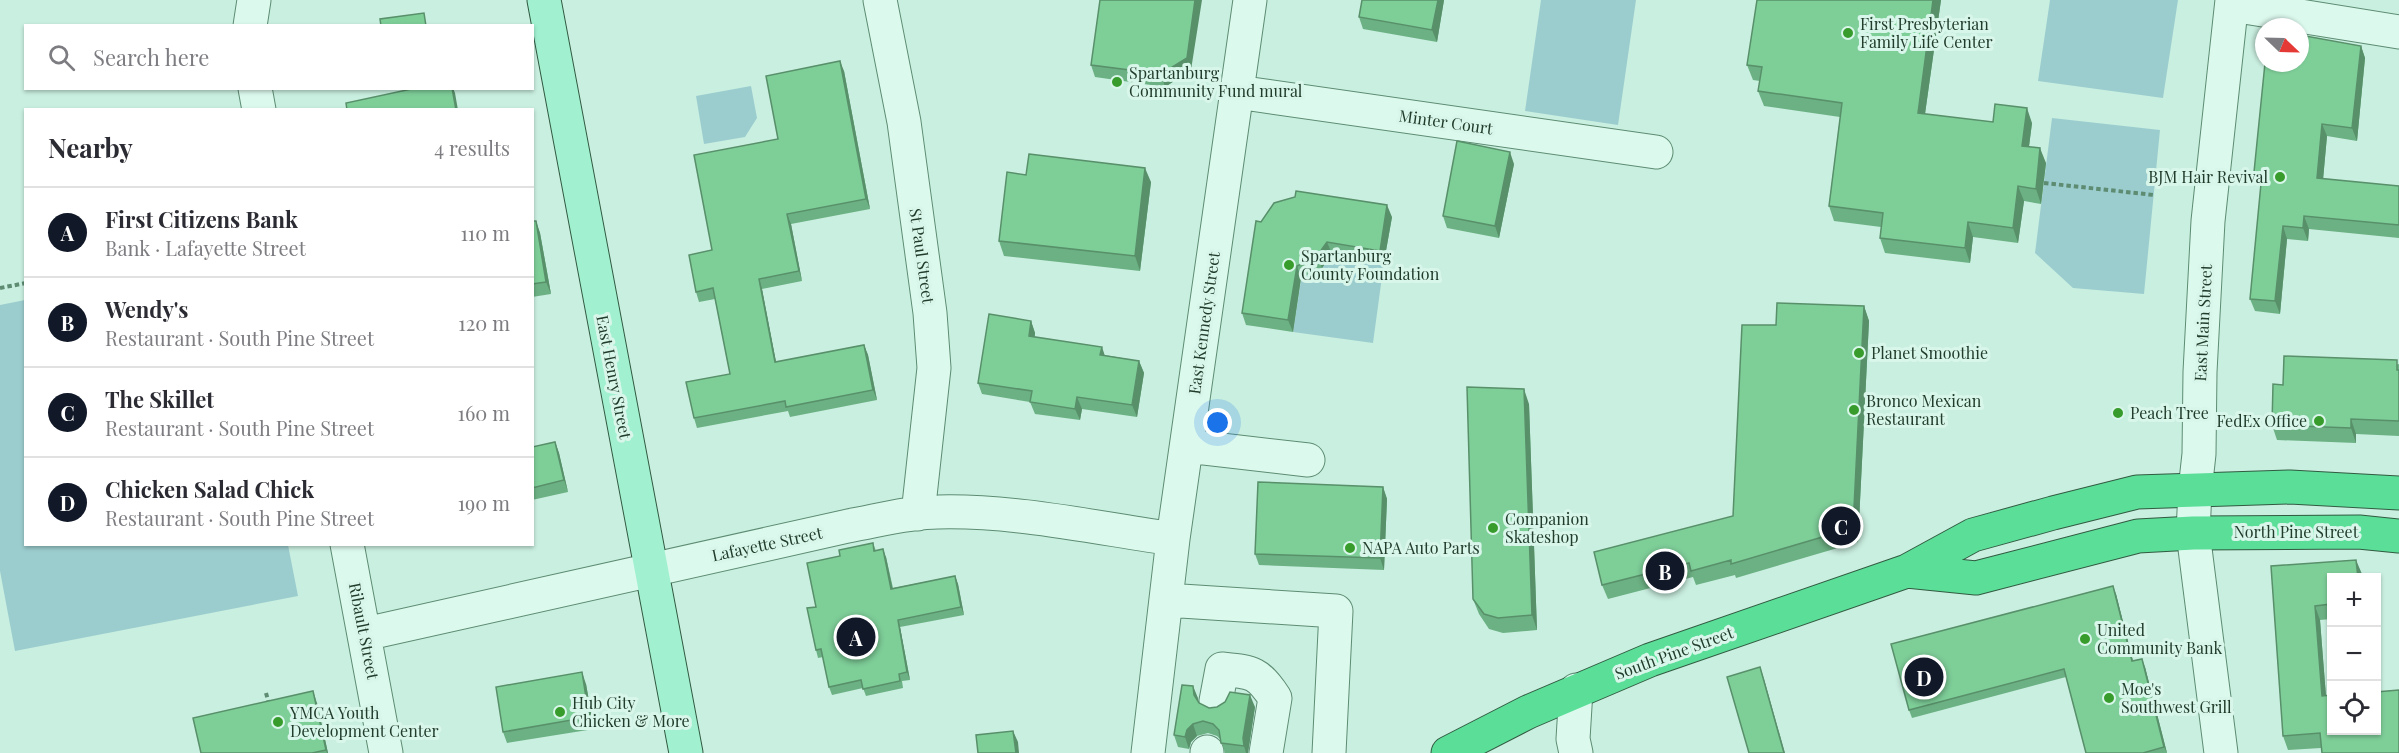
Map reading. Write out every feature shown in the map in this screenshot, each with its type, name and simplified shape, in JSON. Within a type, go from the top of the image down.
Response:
[{"type":"highway","points":[[2195,490],[2290,488],[2399,493]]},
{"type":"highway","name":"South Pine Street","points":[[1448,753],[1576,690],[1650,660],[1907,571],[1973,535],[2137,492],[2195,490]]},
{"type":"highway","name":"North Pine Street","points":[[2193,533],[2359,532],[2399,536]]},
{"type":"highway","name":"South Pine Street","points":[[1907,571],[1976,578],[2138,536],[2193,533]]},
{"type":"main road","name":"East Henry Street","points":[[544,0],[686,753]]},
{"type":"street","points":[[250,24],[254,0]]},
{"type":"street","name":"St Paul Street","points":[[880,0],[904,122],[930,314],[934,368],[918,514]]},
{"type":"street","name":"East Kennedy Street","points":[[1148,753],[1173,539],[1250,0]]},
{"type":"street","points":[[2232,2],[2399,32]]},
{"type":"street","name":"East Main Street","points":[[2221,753],[2193,533],[2199,454],[2200,372],[2208,221],[2232,2]]},
{"type":"street","points":[[255,90],[259,108]]},
{"type":"street","name":"Minter Court","points":[[1237,92],[1656,152]]},
{"type":"street","points":[[1187,446],[1308,460]]},
{"type":"street","name":"Lafayette Street","points":[[365,634],[652,572],[672,565],[837,529],[918,514],[989,512],[1173,539]]},
{"type":"street","name":"Ribault Street","points":[[347,546],[386,753]]},
{"type":"street","points":[[1166,600],[1336,611],[1329,753]]},
{"type":"street","points":[[1216,701],[1222,669],[1249,672],[1264,681],[1275,698],[1266,753]]},
{"type":"street","points":[[1576,690],[1573,739],[1576,753]]},
{"type":"path","points":[[2044,183],[2154,195]]},
{"type":"path","points":[[0,288],[24,283]]},
{"type":"path","points":[[266,693],[269,704]]},
{"type":"shaded area","points":[[1541,0],[1636,0],[1618,125],[1525,111]]},
{"type":"shaded area","points":[[2050,0],[2178,0],[2163,98],[2038,81]]},
{"type":"shaded area","points":[[751,86],[757,118],[745,137],[704,144],[696,96]]},
{"type":"shaded area","points":[[2052,118],[2160,130],[2144,294],[2073,288],[2035,253]]},
{"type":"shaded area","points":[[1327,254],[1384,262],[1373,343],[1293,332],[1302,273],[1307,274],[1319,270]]},
{"type":"shaded area","points":[[24,300],[24,546],[288,546],[298,596],[15,651],[0,571],[0,305]]},
{"type":"building","points":[[1100,0],[1195,0],[1187,58],[1161,74],[1091,65]]},
{"type":"building","points":[[1362,0],[1438,0],[1432,30],[1359,17]]},
{"type":"building","points":[[1757,0],[1933,0],[1918,113],[1993,122],[1995,104],[2027,108],[2022,146],[2040,148],[2036,189],[2018,186],[2013,228],[1968,222],[1965,248],[1880,238],[1883,213],[1829,206],[1842,103],[1758,91],[1762,67],[1747,65]]},
{"type":"building","points":[[424,13],[426,24],[381,24],[380,19]]},
{"type":"building","points":[[2309,37],[2361,46],[2352,128],[2322,124],[2317,178],[2399,186],[2399,225],[2304,216],[2303,228],[2283,226],[2275,301],[2250,299],[2262,173],[2254,172],[2264,72],[2309,72]]},
{"type":"building","points":[[840,61],[866,199],[787,214],[799,271],[759,279],[775,362],[864,345],[873,390],[786,407],[785,401],[694,418],[686,382],[730,374],[713,288],[696,292],[689,255],[712,250],[694,155],[778,139],[766,76]]},
{"type":"building","points":[[407,90],[452,90],[456,108],[347,108],[346,103]]},
{"type":"building","points":[[1457,141],[1510,152],[1495,226],[1443,216]]},
{"type":"building","points":[[1029,154],[1145,168],[1135,256],[999,241],[1007,172],[1026,175]]},
{"type":"building","name":"Spartanburg County Foundation","points":[[1296,191],[1387,205],[1380,251],[1327,242],[1317,256],[1297,266],[1288,320],[1242,313],[1256,221],[1261,222],[1274,203],[1295,197]]},
{"type":"building","points":[[534,221],[536,221],[546,282],[534,284]]},
{"type":"building","points":[[1777,303],[1864,306],[1853,528],[1731,564],[1731,560],[1691,571],[1689,563],[1602,585],[1594,552],[1733,516],[1742,325],[1776,325]]},
{"type":"building","points":[[989,314],[1031,321],[1029,336],[1102,347],[1100,355],[1139,361],[1132,405],[1077,397],[1075,409],[1030,402],[1032,391],[978,383]]},
{"type":"building","points":[[2284,356],[2397,360],[2399,421],[2351,419],[2351,428],[2272,425],[2273,384],[2283,385]]},
{"type":"building","points":[[1467,387],[1524,389],[1532,615],[1498,618],[1484,614],[1473,599]]},
{"type":"building","points":[[555,442],[564,480],[534,488],[534,447]]},
{"type":"building","points":[[1258,482],[1383,487],[1380,558],[1255,554]]},
{"type":"building","points":[[873,543],[874,551],[883,549],[891,589],[955,576],[961,607],[898,620],[907,672],[899,674],[900,681],[863,689],[861,680],[829,687],[821,649],[816,650],[807,608],[816,607],[807,563],[840,556],[839,550]]},
{"type":"building","points":[[2356,560],[2357,573],[2327,573],[2327,604],[2315,606],[2322,696],[2327,695],[2327,735],[2381,735],[2381,692],[2399,690],[2399,753],[2322,753],[2320,733],[2283,736],[2271,566]]},
{"type":"building","points":[[2113,586],[2132,661],[2142,659],[2164,747],[2143,753],[2086,753],[2064,669],[1909,710],[1891,644]]},
{"type":"building","points":[[1760,667],[1784,753],[1749,753],[1727,677]]},
{"type":"building","points":[[582,672],[589,717],[503,732],[496,687]]},
{"type":"building","points":[[1182,685],[1193,686],[1194,695],[1199,703],[1209,708],[1217,707],[1225,702],[1230,692],[1250,695],[1243,738],[1244,746],[1221,743],[1219,730],[1213,724],[1203,721],[1193,724],[1187,730],[1185,737],[1174,735]]},
{"type":"building","name":"YMCA Youth Development Center","points":[[313,691],[326,750],[312,753],[201,753],[193,718]]},
{"type":"building","points":[[1013,731],[1016,753],[978,753],[976,735]]},
{"type":"place","name":"First Presbyterian Family Life Center","points":[[1848,33]]},
{"type":"place","name":"Spartanburg Community Fund mural","points":[[1117,82]]},
{"type":"place","name":"BJM Hair Revival","points":[[2280,177]]},
{"type":"place","name":"Spartanburg County Foundation","points":[[1289,265]]},
{"type":"place","name":"Planet Smoothie","points":[[1859,353]]},
{"type":"place","name":"Bronco Mexican Restaurant","points":[[1854,410]]},
{"type":"place","name":"Peach Tree","points":[[2118,413]]},
{"type":"place","name":"FedEx Office","points":[[2319,421]]},
{"type":"place","name":"The Skillet","points":[[1841,526]]},
{"type":"place","name":"Companion Skateshop","points":[[1493,528]]},
{"type":"place","name":"NAPA Auto Parts","points":[[1350,548]]},
{"type":"place","name":"Wendy's","points":[[1665,571]]},
{"type":"place","name":"First Citizens Bank","points":[[856,637]]},
{"type":"place","name":"United Community Bank","points":[[2085,639]]},
{"type":"place","name":"Chicken Salad Chick","points":[[1924,677]]},
{"type":"place","name":"Moe's Southwest Grill","points":[[2109,698]]},
{"type":"place","name":"Hub City Chicken & More","points":[[560,712]]},
{"type":"place","name":"YMCA Youth Development Center","points":[[278,722]]}]
